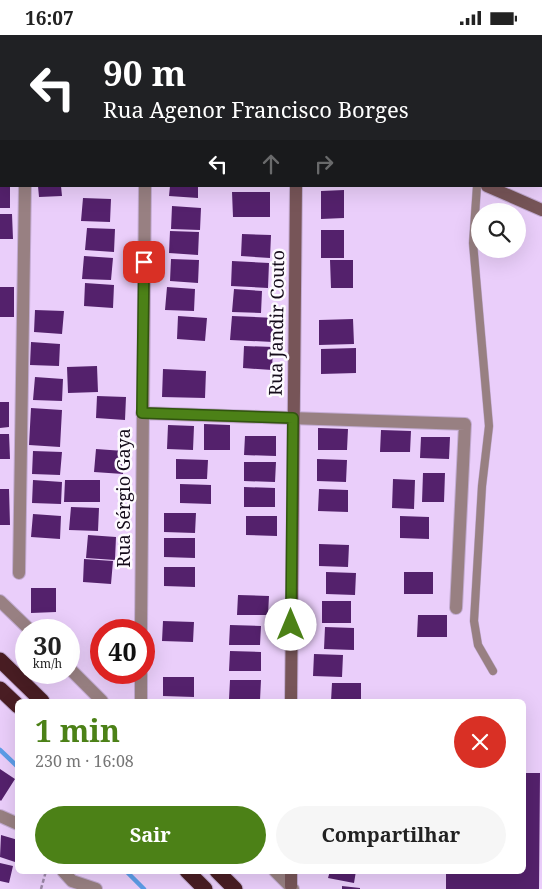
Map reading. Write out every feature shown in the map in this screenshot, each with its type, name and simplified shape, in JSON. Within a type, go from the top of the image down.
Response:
[{"type":"highway","points":[[0,660],[40,699]]},
{"type":"highway","points":[[0,689],[15,703]]},
{"type":"highway","points":[[190,874],[205,889]]},
{"type":"highway","points":[[220,874],[235,889]]},
{"type":"street","points":[[19,573],[25,187]]},
{"type":"street","name":"Rua Sérgio Gaya","points":[[141,619],[145,187]]},
{"type":"street","name":"Rua Jandir Couto","points":[[291,699],[296,187]]},
{"type":"street","points":[[489,187],[542,210]]},
{"type":"street","points":[[142,413],[465,424],[456,608]]},
{"type":"street","points":[[0,601],[19,619]]},
{"type":"street","points":[[80,679],[100,699]]},
{"type":"street","points":[[141,684],[141,699]]},
{"type":"street","points":[[0,816],[15,823]]},
{"type":"street","points":[[66,874],[72,881],[96,889]]},
{"type":"street","points":[[278,874],[292,888]]},
{"type":"street","points":[[291,874],[292,888]]},
{"type":"lane","points":[[478,187],[473,243],[489,426],[482,486],[474,621],[478,645],[493,671]]},
{"type":"path","points":[[41,889],[45,874]]},
{"type":"building","points":[[0,187],[10,187],[10,208],[0,208]]},
{"type":"building","points":[[38,187],[61,187],[62,196],[39,197]]},
{"type":"building","points":[[170,187],[198,187],[198,198],[169,196]]},
{"type":"building","points":[[344,190],[344,218],[321,219],[321,191]]},
{"type":"building","points":[[232,192],[270,192],[270,217],[233,217]]},
{"type":"building","points":[[83,198],[111,199],[110,222],[81,221]]},
{"type":"building","points":[[172,206],[201,208],[200,230],[171,229]]},
{"type":"building","points":[[0,214],[12,214],[13,239],[0,239]]},
{"type":"building","points":[[87,228],[115,229],[114,252],[85,250]]},
{"type":"building","points":[[321,230],[344,230],[344,258],[321,258]]},
{"type":"building","points":[[170,231],[199,232],[198,255],[169,253]]},
{"type":"building","points":[[242,234],[271,235],[270,258],[241,256]]},
{"type":"building","points":[[84,256],[113,258],[111,280],[82,279]]},
{"type":"building","points":[[171,259],[199,260],[198,283],[170,281]]},
{"type":"building","points":[[330,260],[353,260],[353,288],[331,288]]},
{"type":"building","points":[[232,261],[269,263],[268,288],[231,286]]},
{"type":"building","points":[[85,283],[114,285],[113,308],[84,306]]},
{"type":"building","points":[[0,287],[14,287],[14,317],[0,317]]},
{"type":"building","points":[[167,287],[195,289],[194,311],[165,310]]},
{"type":"building","points":[[234,289],[262,291],[261,313],[232,312]]},
{"type":"building","points":[[35,310],[64,311],[62,334],[34,332]]},
{"type":"building","points":[[178,316],[207,318],[205,341],[177,339]]},
{"type":"building","points":[[232,316],[275,318],[273,342],[230,340]]},
{"type":"building","points":[[353,319],[354,344],[319,345],[319,320]]},
{"type":"building","points":[[31,342],[60,344],[59,366],[30,365]]},
{"type":"building","points":[[244,346],[273,347],[272,370],[243,368]]},
{"type":"building","points":[[356,348],[356,373],[321,374],[321,349]]},
{"type":"building","points":[[97,366],[98,392],[68,393],[67,367]]},
{"type":"building","points":[[163,369],[206,371],[205,398],[162,397]]},
{"type":"building","points":[[35,377],[63,379],[62,401],[33,400]]},
{"type":"building","points":[[97,396],[126,397],[125,420],[96,418]]},
{"type":"building","points":[[0,402],[9,402],[9,427],[0,428]]},
{"type":"building","points":[[31,408],[62,410],[60,447],[29,445]]},
{"type":"building","points":[[204,424],[230,425],[230,450],[204,450]]},
{"type":"building","points":[[168,425],[194,426],[193,450],[167,449]]},
{"type":"building","points":[[318,428],[348,429],[347,450],[318,450]]},
{"type":"building","points":[[381,430],[411,431],[410,452],[380,452]]},
{"type":"building","points":[[0,434],[9,434],[10,459],[0,459]]},
{"type":"building","points":[[245,436],[276,436],[276,456],[244,455]]},
{"type":"building","points":[[421,437],[450,437],[449,459],[420,458]]},
{"type":"building","points":[[96,449],[124,451],[123,474],[94,472]]},
{"type":"building","points":[[33,451],[62,452],[60,475],[32,474]]},
{"type":"building","points":[[176,459],[208,460],[207,479],[176,479]]},
{"type":"building","points":[[317,459],[347,460],[346,482],[317,481]]},
{"type":"building","points":[[244,462],[276,462],[275,482],[244,481]]},
{"type":"building","points":[[423,473],[445,473],[444,502],[422,502]]},
{"type":"building","points":[[393,479],[415,480],[414,509],[392,508]]},
{"type":"building","points":[[33,480],[62,482],[61,504],[32,503]]},
{"type":"building","points":[[65,480],[100,480],[100,502],[64,502]]},
{"type":"building","points":[[180,484],[211,485],[211,504],[180,503]]},
{"type":"building","points":[[244,487],[275,488],[275,507],[244,507]]},
{"type":"building","points":[[0,489],[9,489],[10,525],[0,525]]},
{"type":"building","points":[[319,489],[348,490],[348,512],[318,511]]},
{"type":"building","points":[[71,507],[99,508],[98,531],[69,530]]},
{"type":"building","points":[[164,513],[196,513],[195,533],[164,532]]},
{"type":"building","points":[[33,514],[61,516],[60,539],[31,537]]},
{"type":"building","points":[[246,516],[277,516],[277,536],[246,535]]},
{"type":"building","points":[[400,516],[429,517],[429,539],[400,538]]},
{"type":"building","points":[[88,535],[116,537],[115,560],[86,558]]},
{"type":"building","points":[[164,538],[195,538],[195,558],[164,557]]},
{"type":"building","points":[[319,544],[349,545],[348,567],[319,566]]},
{"type":"building","points":[[84,559],[113,561],[111,584],[83,582]]},
{"type":"building","points":[[164,567],[195,567],[195,587],[164,586]]},
{"type":"building","points":[[326,572],[356,573],[355,595],[326,594]]},
{"type":"building","points":[[404,572],[433,572],[433,594],[404,594]]},
{"type":"building","points":[[31,588],[56,588],[56,612],[31,613]]},
{"type":"building","points":[[238,595],[269,596],[268,615],[237,615]]},
{"type":"building","points":[[322,601],[351,601],[351,623],[322,623]]},
{"type":"building","points":[[418,615],[447,615],[447,637],[417,637]]},
{"type":"building","points":[[163,621],[194,622],[193,642],[162,641]]},
{"type":"building","points":[[230,625],[261,626],[260,645],[229,645]]},
{"type":"building","points":[[325,627],[354,628],[354,650],[324,649]]},
{"type":"building","points":[[230,651],[261,652],[261,671],[229,671]]},
{"type":"building","points":[[314,654],[343,655],[342,677],[313,676]]},
{"type":"building","points":[[163,677],[194,677],[194,697],[163,696]]},
{"type":"building","points":[[230,680],[261,680],[260,699],[229,699]]},
{"type":"building","points":[[332,683],[361,683],[361,699],[331,699]]},
{"type":"building","points":[[0,769],[15,779],[1,801],[0,800]]},
{"type":"building","points":[[526,773],[540,773],[539,889],[446,889],[446,874],[526,874]]},
{"type":"building","points":[[1,835],[15,839],[15,862],[0,857]]},
{"type":"building","points":[[0,863],[13,866],[9,883],[0,881]]},
{"type":"building","points":[[329,874],[356,874],[354,883],[328,878]]},
{"type":"building","points":[[342,886],[360,888],[360,889],[342,889]]},
{"type":"waterway","points":[[0,750],[15,764]]},
{"type":"waterway","points":[[129,874],[144,889]]},
{"type":"route","points":[[144,262],[142,413],[293,418],[291,625]]}]
